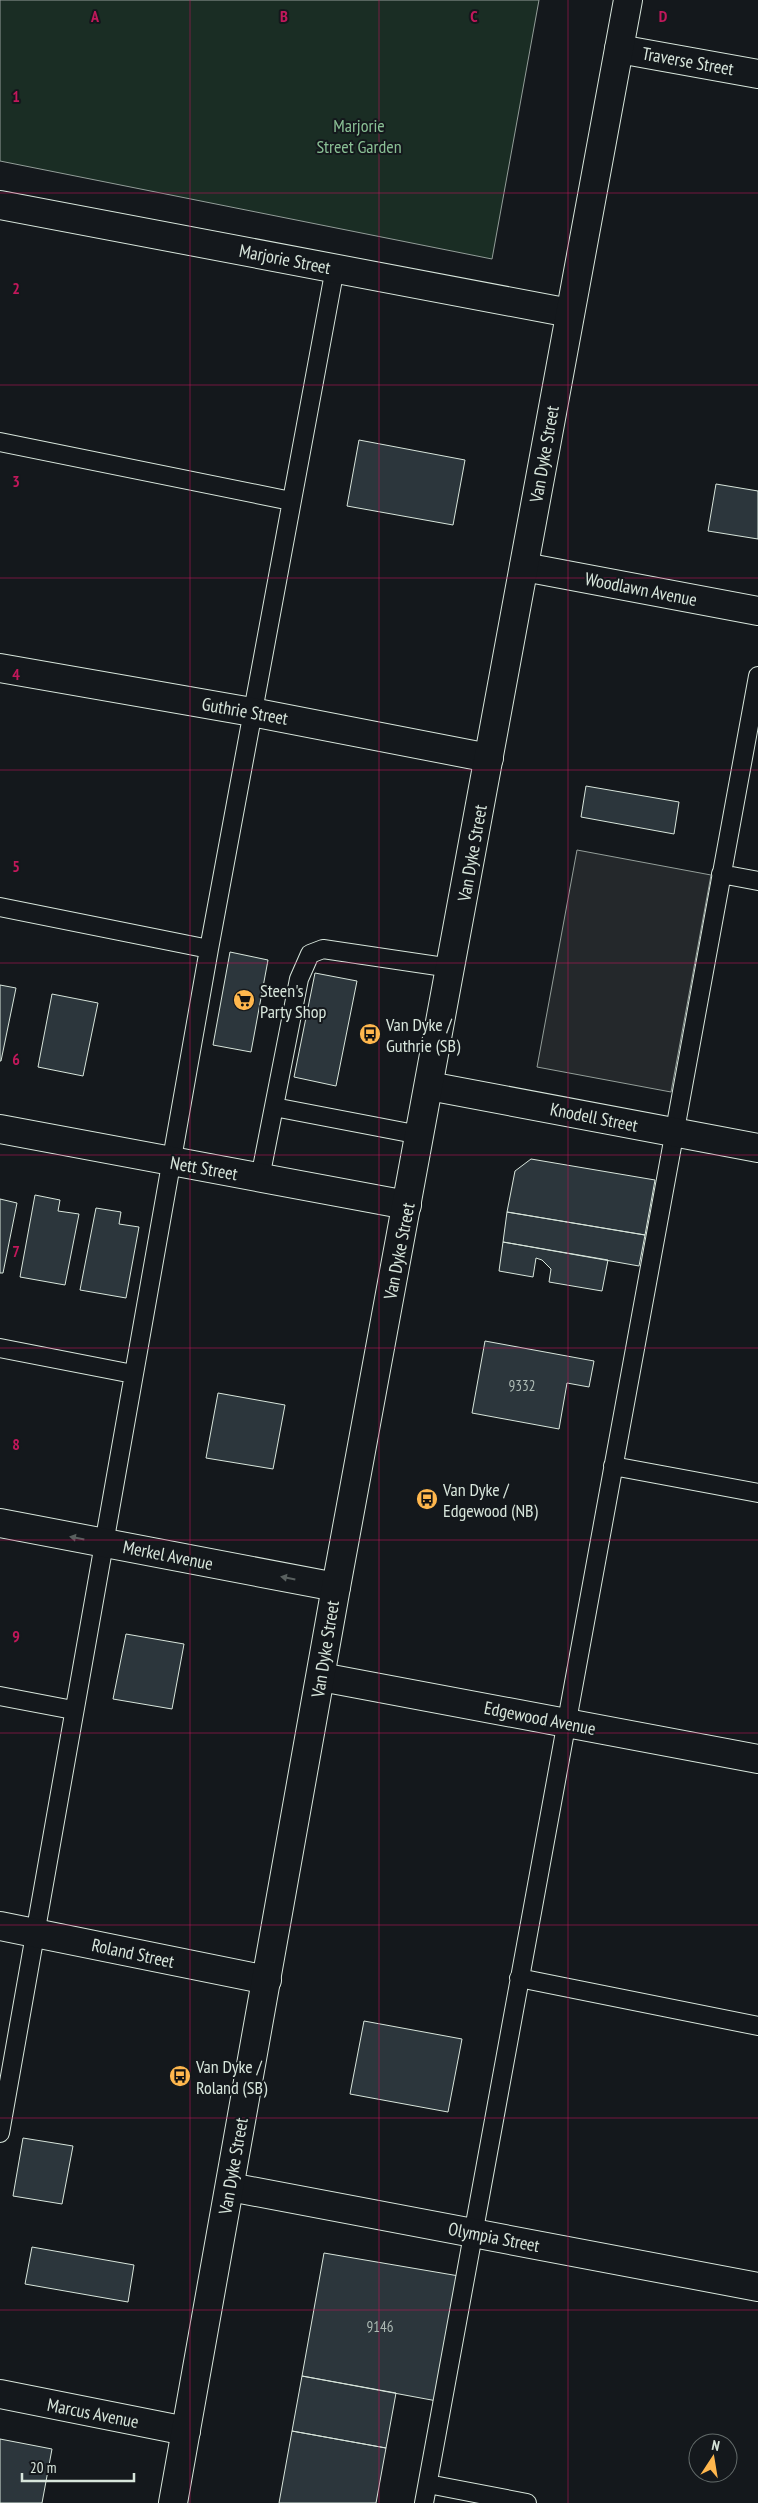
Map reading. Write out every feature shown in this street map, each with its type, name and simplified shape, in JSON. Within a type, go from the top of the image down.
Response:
[{"type":"street","name":"Van Dyke Street","points":[[173,2503],[322,1677],[336,1587],[628,0]]},
{"type":"street","name":"Traverse Street","points":[[619,49],[758,74]]},
{"type":"street","name":"Marjorie Street","points":[[0,205],[570,313]]},
{"type":"street","name":"Woodlawn Avenue","points":[[524,567],[758,612]]},
{"type":"street","name":"Guthrie Street","points":[[0,668],[252,712],[489,758]]},
{"type":"street","name":"Knodell Street","points":[[429,1086],[758,1148]]},
{"type":"street","name":"Nett Street","points":[[0,1129],[173,1163],[407,1205]]},
{"type":"street","name":"Merkel Avenue","points":[[0,1523],[336,1587]]},
{"type":"street","name":"Edgewood Avenue","points":[[322,1677],[758,1759]]},
{"type":"street","name":"Roland Street","points":[[0,1926],[267,1980]]},
{"type":"street","name":"Olympia Street","points":[[230,2187],[758,2286]]},
{"type":"street","name":"Marcus Avenue","points":[[0,2394],[186,2431]]},
{"type":"lane","points":[[0,2133],[73,1710],[173,1163],[209,949],[335,268]]},
{"type":"lane","points":[[0,442],[291,501]]},
{"type":"lane","points":[[424,2503],[472,2232],[758,676]]},
{"type":"lane","points":[[721,874],[758,881]]},
{"type":"lane","points":[[0,907],[209,949]]},
{"type":"lane","points":[[260,1178],[299,979],[310,954],[323,949],[451,968]]},
{"type":"lane","points":[[274,1107],[420,1135]]},
{"type":"lane","points":[[0,1348],[133,1374]]},
{"type":"lane","points":[[613,1466],[758,1493]]},
{"type":"lane","points":[[0,1696],[73,1710]]},
{"type":"lane","points":[[519,1978],[758,2026]]},
{"type":"lane","points":[[428,2484],[526,2503]]},
{"type":"green space","name":"Marjorie Street Garden","points":[[0,0],[539,0],[492,259],[0,161]]},
{"type":"shaded area","points":[[577,850],[711,875],[671,1092],[537,1067]]},
{"type":"building","points":[[359,440],[465,460],[453,525],[347,506]]},
{"type":"building","points":[[716,484],[758,491],[758,539],[708,531]]},
{"type":"building","points":[[586,786],[679,802],[674,834],[581,817]]},
{"type":"building","points":[[230,952],[268,960],[251,1052],[213,1045]]},
{"type":"building","points":[[315,973],[357,981],[336,1086],[294,1077]]},
{"type":"building","points":[[0,985],[16,988],[1,1061],[0,1061]]},
{"type":"building","points":[[52,994],[98,1003],[83,1076],[38,1067]]},
{"type":"building","points":[[531,1159],[655,1180],[645,1235],[507,1212],[515,1171]]},
{"type":"building","points":[[35,1195],[60,1200],[58,1211],[79,1214],[65,1285],[20,1277]]},
{"type":"building","points":[[0,1199],[17,1203],[3,1273],[0,1273]]},
{"type":"building","points":[[96,1208],[121,1212],[119,1224],[139,1227],[126,1298],[80,1290]]},
{"type":"building","points":[[507,1212],[645,1235],[639,1266],[503,1242]]},
{"type":"building","points":[[503,1242],[608,1260],[602,1291],[549,1282],[551,1269],[542,1260],[536,1258],[533,1277],[499,1271]]},
{"type":"building","points":[[485,1341],[594,1361],[589,1387],[567,1383],[559,1429],[472,1413]]},
{"type":"building","points":[[218,1393],[285,1405],[273,1469],[206,1458]]},
{"type":"building","points":[[126,1634],[184,1644],[172,1709],[113,1699]]},
{"type":"building","points":[[364,2021],[462,2039],[448,2112],[350,2094]]},
{"type":"building","points":[[23,2138],[73,2146],[62,2204],[13,2196]]},
{"type":"building","points":[[32,2247],[134,2265],[128,2302],[25,2284]]},
{"type":"building","points":[[324,2253],[459,2276],[437,2401],[302,2376]]},
{"type":"building","points":[[302,2376],[396,2393],[386,2448],[292,2431]]},
{"type":"building","points":[[292,2431],[386,2448],[376,2503],[279,2503]]},
{"type":"building","points":[[0,2439],[52,2449],[42,2503],[0,2503]]},
{"type":"place","name":"Steen's Party Shop","points":[[244,1000]]},
{"type":"place","name":"Van Dyke / Guthrie (SB)","points":[[370,1034]]},
{"type":"place","name":"Van Dyke / Edgewood (NB)","points":[[427,1499]]},
{"type":"place","name":"Van Dyke / Roland (SB)","points":[[180,2076]]}]
